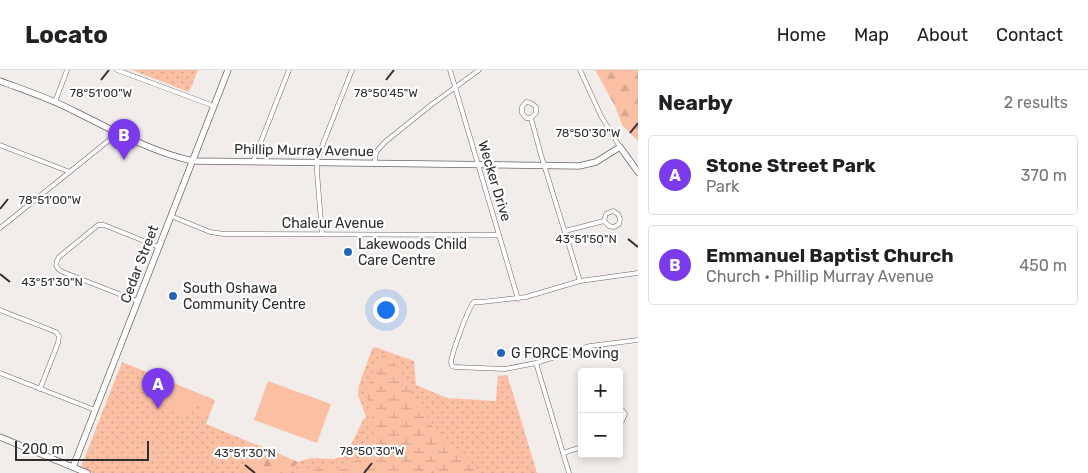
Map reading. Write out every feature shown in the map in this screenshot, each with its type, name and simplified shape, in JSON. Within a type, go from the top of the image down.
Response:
[{"type":"street","points":[[55,102],[67,70]]},
{"type":"street","points":[[117,70],[214,106]]},
{"type":"street","name":"Cedar Street","points":[[73,467],[228,70]]},
{"type":"street","points":[[253,162],[289,70]]},
{"type":"street","points":[[322,234],[316,163],[352,70]]},
{"type":"street","name":"Wecker Drive","points":[[450,70],[518,299]]},
{"type":"street","points":[[375,164],[377,151],[385,142],[479,70]]},
{"type":"street","points":[[580,70],[601,116],[638,172]]},
{"type":"street","name":"Phillip Murray Avenue","points":[[0,81],[55,102],[118,134],[176,157],[192,161],[580,166],[596,162],[620,147]]},
{"type":"street","points":[[526,102],[532,103],[536,107],[536,112],[531,118],[526,118],[522,113],[522,107],[526,102]]},
{"type":"street","points":[[531,118],[580,281]]},
{"type":"street","points":[[0,228],[118,134]]},
{"type":"street","points":[[0,145],[70,172]]},
{"type":"street","points":[[610,212],[616,212],[620,217],[620,222],[614,227],[609,226],[604,221],[606,214],[610,212]]},
{"type":"street","name":"Chaleur Avenue","points":[[171,216],[216,234],[499,235]]},
{"type":"street","points":[[564,231],[604,221]]},
{"type":"street","points":[[137,301],[58,270],[56,261],[98,226],[104,226],[159,247]]},
{"type":"street","points":[[638,272],[580,281],[518,299],[472,302],[450,360],[451,364],[455,367],[505,370],[536,363],[590,346],[638,340]]},
{"type":"street","points":[[0,310],[56,332],[59,336],[40,389]]},
{"type":"street","points":[[536,363],[569,473]]},
{"type":"street","points":[[0,373],[95,410]]},
{"type":"street","points":[[0,437],[87,473]]},
{"type":"street","points":[[564,453],[578,448]]},
{"type":"green space","points":[[132,70],[198,70],[189,92]]},
{"type":"green space","points":[[595,70],[638,70],[638,141],[622,125],[615,106]]},
{"type":"green space","points":[[375,347],[414,361],[416,385],[447,398],[496,401],[498,376],[507,375],[537,473],[93,473],[81,467],[122,362],[215,400],[206,424],[298,462],[311,458],[334,459],[341,457],[350,447],[366,417],[358,395],[359,385],[372,349]]},
{"type":"green space","points":[[384,353],[405,375],[411,390],[412,399],[416,406],[425,413],[437,436],[447,446],[465,451],[474,473],[438,473],[438,468],[432,465],[424,473],[352,473],[346,470],[343,473],[301,473],[307,469],[317,467],[344,469],[359,458],[371,444],[373,434],[370,404],[366,394],[367,387],[372,378],[374,367]]},
{"type":"green space","points":[[156,377],[200,395],[190,417],[146,399]]},
{"type":"green space","points":[[268,381],[331,404],[317,443],[254,420]]},
{"type":"green space","points":[[204,397],[213,400],[206,416],[198,413]]},
{"type":"green space","points":[[256,444],[298,462],[292,469],[284,473],[242,473]]},
{"type":"place","name":"Emmanuel Baptist Church","points":[[124,160]]},
{"type":"place","name":"Lakewoods Child Care Centre","points":[[348,252]]},
{"type":"place","name":"South Oshawa Community Centre","points":[[173,296]]},
{"type":"place","name":"G FORCE Moving","points":[[501,353]]},
{"type":"place","name":"Stone Street Park","points":[[158,409]]}]
